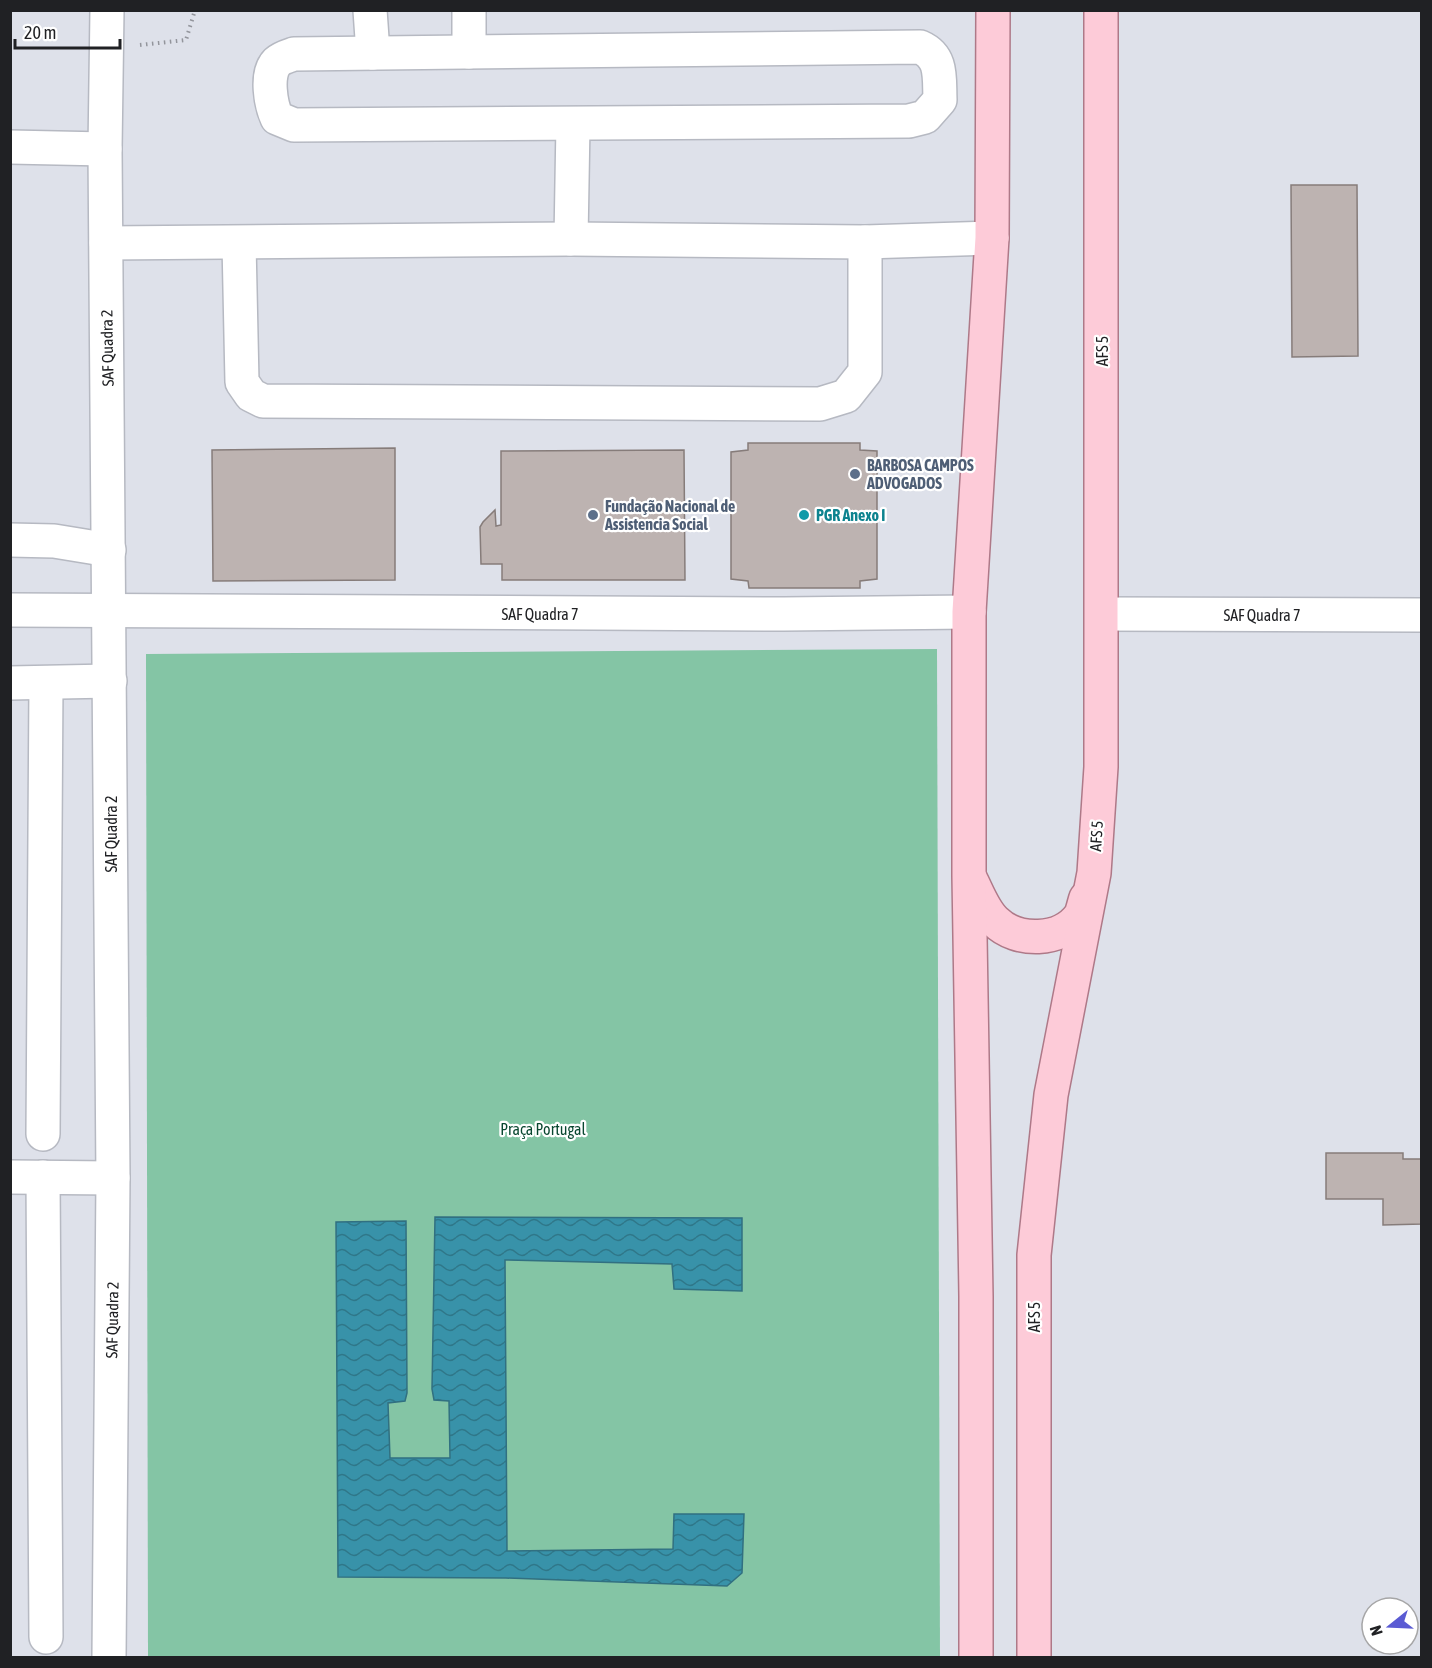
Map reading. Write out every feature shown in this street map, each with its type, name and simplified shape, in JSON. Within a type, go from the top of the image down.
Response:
[{"type":"main road","points":[[976,1658],[976,1296],[969,876],[969,612],[992,238],[993,10]]},
{"type":"main road","name":"AFS 5","points":[[1034,1658],[1034,1255],[1051,1095],[1094,873],[1101,767],[1103,614],[1101,10]]},
{"type":"main road","points":[[969,876],[994,921],[1007,930],[1036,938],[1063,930],[1080,915],[1094,873]]},
{"type":"street","name":"SAF Quadra 2","points":[[107,10],[105,149],[113,1178],[109,1658]]},
{"type":"street","points":[[370,10],[373,53]]},
{"type":"street","points":[[469,10],[469,52]]},
{"type":"street","points":[[920,47],[931,51],[937,60],[940,100],[925,117],[909,122],[294,125],[277,118],[272,107],[272,70],[282,58],[294,54],[373,53],[920,47]]},
{"type":"street","points":[[571,238],[573,124]]},
{"type":"street","points":[[10,147],[105,149]]},
{"type":"street","points":[[106,243],[571,238],[864,242],[992,238]]},
{"type":"street","points":[[239,243],[242,382],[251,395],[262,401],[820,404],[846,396],[865,372],[864,242]]},
{"type":"street","points":[[10,540],[54,541],[109,550]]},
{"type":"street","name":"SAF Quadra 7","points":[[10,610],[110,613],[969,612]]},
{"type":"street","name":"SAF Quadra 7","points":[[1103,614],[1422,615]]},
{"type":"street","points":[[10,683],[110,681]]},
{"type":"street","points":[[43,1134],[46,683]]},
{"type":"street","points":[[10,1177],[113,1178]]},
{"type":"street","points":[[43,1177],[46,1637]]},
{"type":"path","points":[[133,46],[186,40],[195,10]]},
{"type":"green space","name":"Praça Portugal","points":[[937,649],[940,1657],[148,1657],[146,654]]},
{"type":"water","points":[[435,1217],[742,1218],[742,1291],[674,1289],[672,1264],[505,1260],[507,1551],[673,1549],[674,1514],[744,1514],[742,1573],[727,1586],[506,1578],[338,1577],[336,1222],[406,1221],[407,1393],[405,1401],[388,1403],[390,1458],[450,1458],[449,1401],[434,1400],[432,1389]]},
{"type":"building","points":[[1291,185],[1357,185],[1358,356],[1292,357]]},
{"type":"building","name":"PGR Anexo I","points":[[748,443],[860,443],[860,450],[877,451],[877,579],[860,581],[860,588],[749,588],[748,581],[731,579],[731,452],[748,450]]},
{"type":"building","points":[[395,448],[395,580],[213,581],[212,450]]},
{"type":"building","name":"Fundação Nacional de Assistencia Social","points":[[684,450],[685,580],[502,580],[502,564],[481,564],[480,527],[495,510],[496,526],[501,525],[501,451]]},
{"type":"building","points":[[1326,1153],[1403,1153],[1403,1159],[1422,1159],[1422,1224],[1383,1225],[1383,1199],[1326,1199]]},
{"type":"place","name":"BARBOSA CAMPOS ADVOGADOS","points":[[855,474]]},
{"type":"place","name":"Fundação Nacional de Assistencia Social","points":[[593,515]]},
{"type":"place","name":"PGR Anexo I","points":[[804,515]]}]
